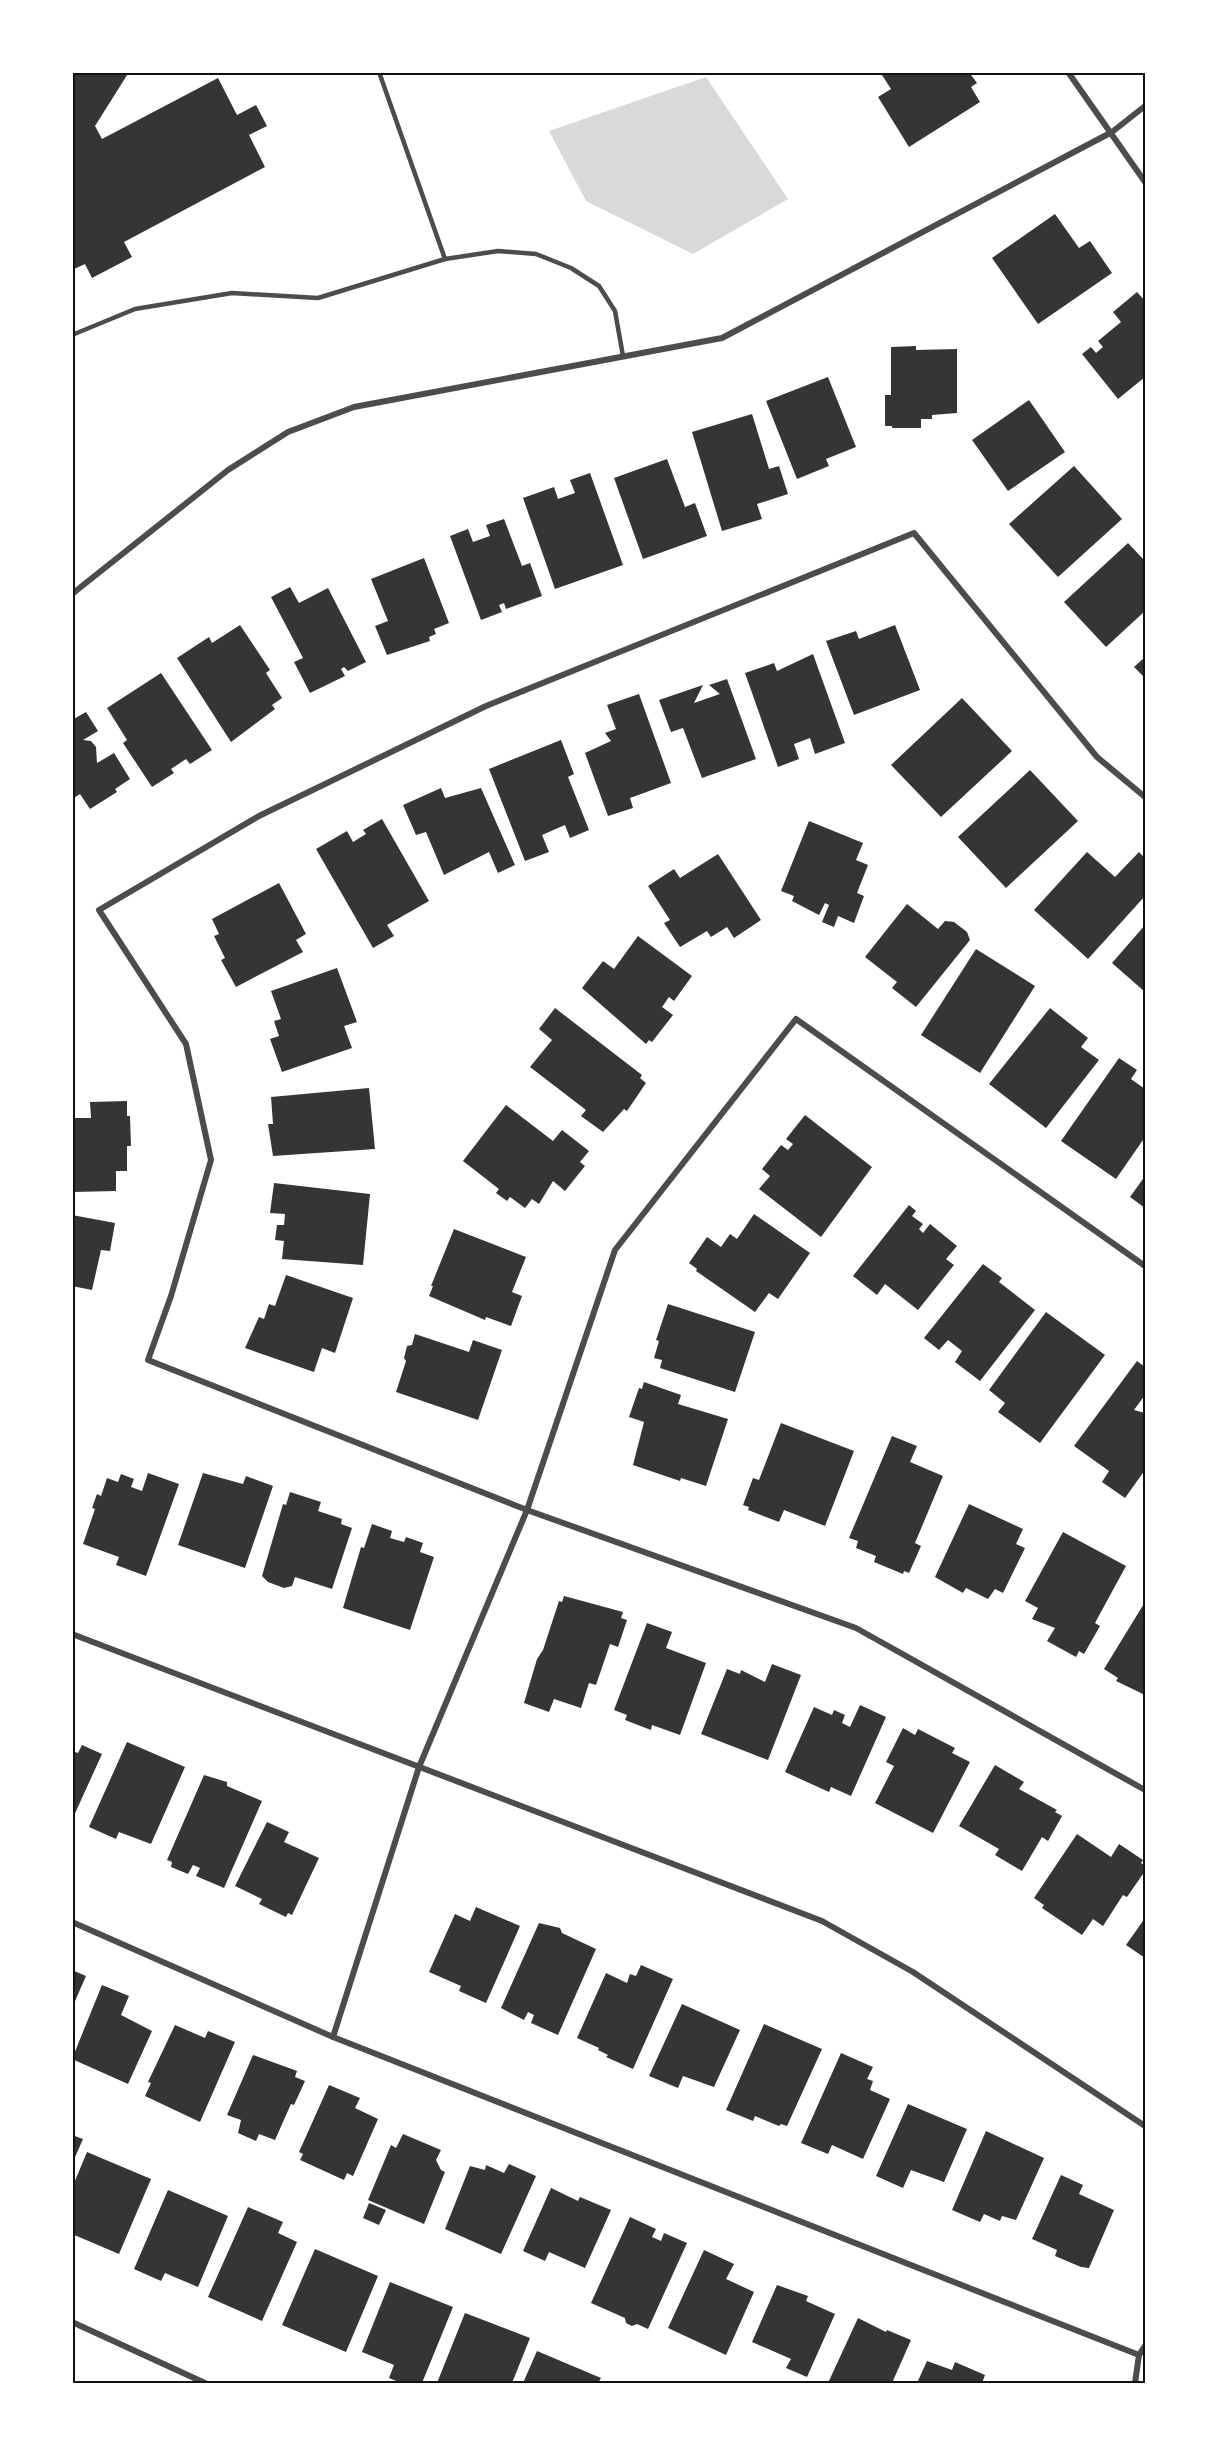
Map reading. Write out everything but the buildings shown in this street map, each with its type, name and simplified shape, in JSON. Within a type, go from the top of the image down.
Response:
[{"type":"street","points":[[1068,72],[1145,182]]},
{"type":"street","points":[[72,594],[228,470],[288,432],[354,407],[722,338],[1112,132],[1145,105]]},
{"type":"street","points":[[1145,797],[1097,757],[914,533],[486,706],[259,816],[99,910],[186,1044],[211,1160],[171,1296],[148,1360],[527,1510],[856,1628],[1145,1790]]},
{"type":"street","points":[[333,2037],[419,1767],[527,1510],[615,1250],[796,1019],[1145,1266]]},
{"type":"street","points":[[72,1634],[822,1921],[913,1972],[1145,2126]]},
{"type":"street","points":[[72,1922],[333,2037],[1139,2355]]},
{"type":"street","points":[[72,2322],[205,2383]]},
{"type":"street","points":[[1135,2383],[1139,2355],[1145,2346]]},
{"type":"lane","points":[[380,72],[445,259]]},
{"type":"lane","points":[[72,335],[135,309],[232,293],[318,298],[445,259],[498,251],[536,254],[571,268],[599,286],[615,311],[623,356]]},
{"type":"shaded area","points":[[706,77],[788,199],[693,254],[586,201],[549,131]]}]
